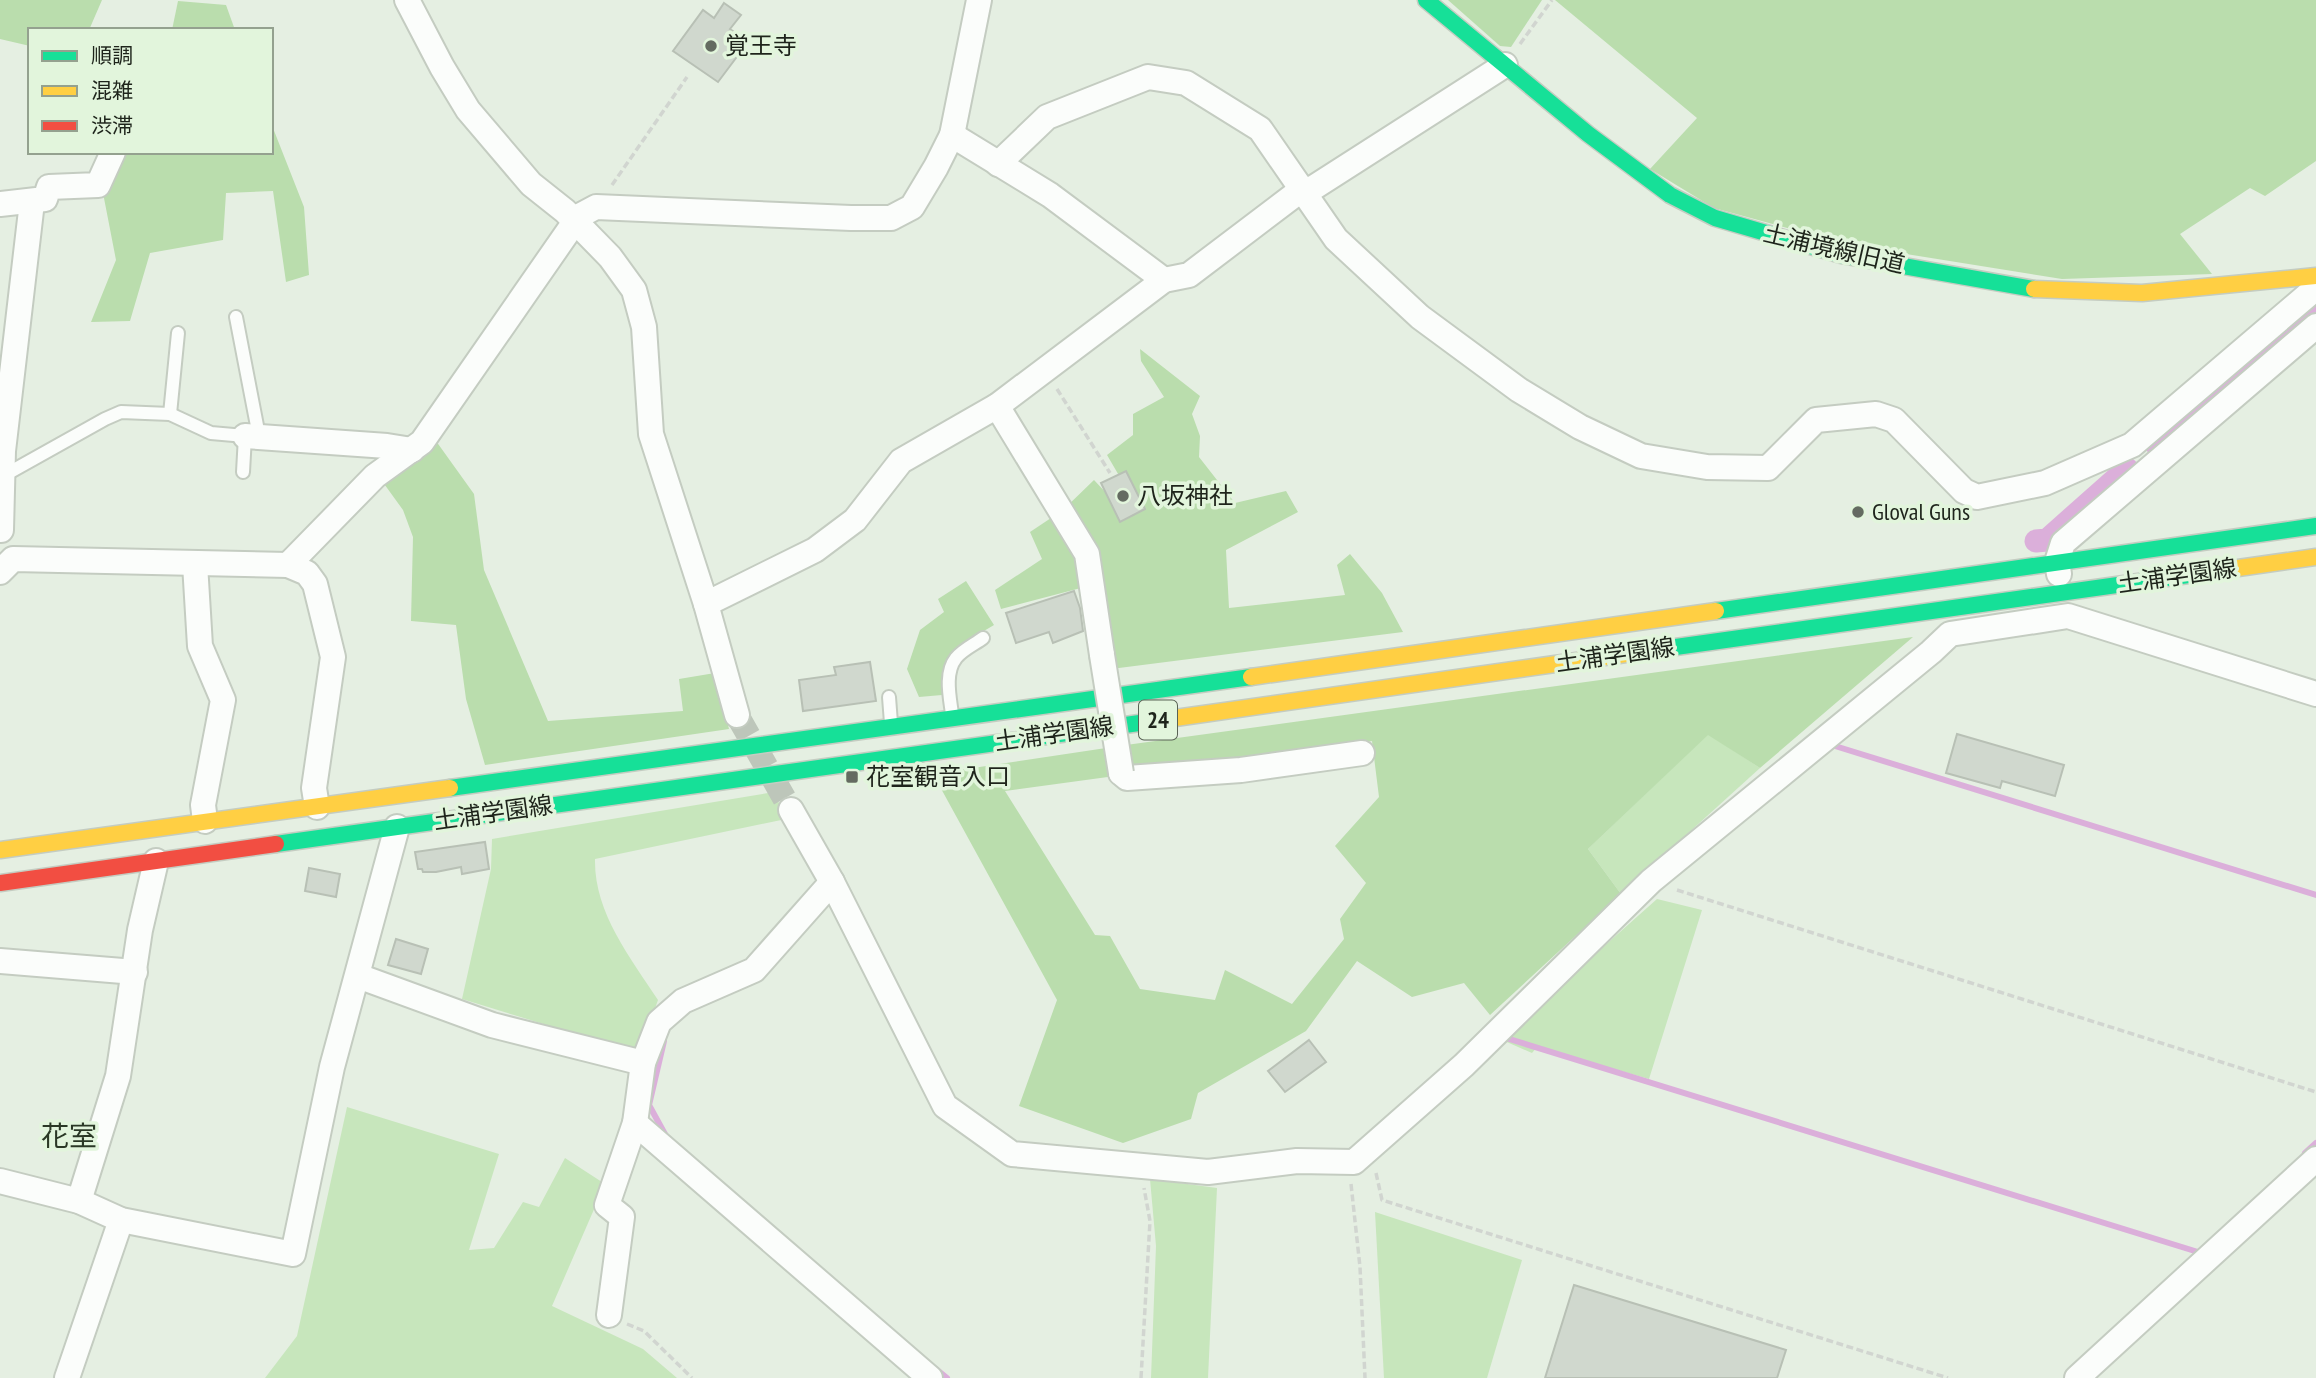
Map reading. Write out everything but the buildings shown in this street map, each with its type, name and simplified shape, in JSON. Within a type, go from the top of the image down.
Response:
[{"type":"main road","name":"土浦境線旧道","points":[[1426,0],[1588,134],[1670,195],[1714,218],[1777,238],[1841,255],[2045,291],[2142,293],[2316,276]]},
{"type":"main road","name":"土浦学園線","points":[[0,850],[2316,526]]},
{"type":"main road","name":"土浦学園線","points":[[0,884],[2316,557]]},
{"type":"street","points":[[407,0],[468,110],[531,184],[565,211],[610,257],[634,290],[644,327],[650,435],[706,604],[737,715]]},
{"type":"street","points":[[288,565],[375,476],[422,443],[581,215],[596,207],[891,218],[912,207],[952,135],[979,0]]},
{"type":"street","points":[[706,604],[815,550],[855,520],[901,461],[997,405],[1164,280],[1189,275],[1301,190],[1313,188],[1504,65]]},
{"type":"street","points":[[998,164],[1047,117],[1148,77],[1186,83],[1260,129],[1336,239],[1420,317],[1519,390],[1580,427],[1641,456],[1707,467],[1768,468],[1816,419],[1875,414],[1894,420],[1964,491],[1977,497],[2045,483],[2132,444],[2316,288]]},
{"type":"street","points":[[952,135],[1050,195],[1164,280]]},
{"type":"street","points":[[0,204],[46,199],[48,187],[98,185],[112,154]]},
{"type":"street","points":[[32,202],[2,477],[0,530],[6,566],[288,565],[307,573],[315,584],[333,657],[314,788],[317,807]]},
{"type":"street","points":[[2068,616],[2057,562],[2063,543],[2316,326]]},
{"type":"street","points":[[997,405],[1087,554],[1121,773],[1126,778],[1241,771],[1362,753]]},
{"type":"street","points":[[252,436],[412,450]]},
{"type":"street","points":[[2132,444],[2151,468]]},
{"type":"street","points":[[195,564],[200,646],[223,700],[203,805],[205,821]]},
{"type":"street","points":[[1950,577],[1954,607],[1950,634]]},
{"type":"street","points":[[791,810],[832,882],[944,1107],[1012,1154],[1208,1172],[1297,1161],[1350,1162],[1464,1065],[1651,881],[1950,634],[2068,616],[2316,694]]},
{"type":"street","points":[[891,726],[896,757]]},
{"type":"street","points":[[0,1181],[79,1201],[121,1220],[293,1254],[332,1067],[397,827]]},
{"type":"street","points":[[79,1201],[118,1076],[141,930],[156,861]]},
{"type":"street","points":[[609,1315],[622,1217],[607,1205],[635,1124],[643,1063],[659,1022],[683,1001],[754,970],[832,882]]},
{"type":"street","points":[[0,961],[135,972]]},
{"type":"street","points":[[358,976],[492,1025],[643,1063]]},
{"type":"street","points":[[635,1124],[930,1378]]},
{"type":"street","points":[[2077,1378],[2316,1159]]},
{"type":"street","points":[[67,1378],[121,1220]]},
{"type":"lane","points":[[236,317],[252,436],[243,472]]},
{"type":"lane","points":[[170,414],[178,333]]},
{"type":"lane","points":[[2,477],[121,412],[170,414],[211,433],[252,436]]},
{"type":"lane","points":[[953,718],[950,669],[956,658],[983,638]]},
{"type":"lane","points":[[889,697],[891,726]]},
{"type":"path","points":[[1504,65],[1552,0]]},
{"type":"path","points":[[596,207],[687,77]]},
{"type":"path","points":[[1045,369],[1110,473]]},
{"type":"path","points":[[1651,881],[2316,1092]]},
{"type":"path","points":[[1365,1378],[1360,1267],[1350,1162],[1375,1168],[1382,1200],[1948,1378]]},
{"type":"path","points":[[1139,1165],[1150,1221],[1141,1378]]},
{"type":"path","points":[[609,1315],[644,1331],[692,1378]]},
{"type":"green space","points":[[0,0],[102,0],[90,28],[28,28],[28,46],[0,39]]},
{"type":"green space","points":[[1448,0],[1542,0],[1511,47],[1500,46]]},
{"type":"green space","points":[[1555,0],[2316,0],[2316,161],[2265,196],[2250,188],[2180,234],[2212,274],[2062,279],[1850,245],[1714,208],[1650,169],[1697,118]]},
{"type":"green space","points":[[178,1],[226,5],[234,28],[172,28]]},
{"type":"green space","points":[[273,128],[304,207],[309,275],[286,282],[273,191],[226,193],[223,240],[150,253],[130,321],[91,322],[116,260],[103,193],[121,154],[273,154]]},
{"type":"green space","points":[[1140,349],[1200,396],[1192,414],[1200,436],[1199,457],[1235,503],[1286,491],[1298,512],[1226,550],[1229,608],[1345,595],[1337,565],[1350,554],[1382,593],[1403,632],[1111,669],[1096,584],[1001,609],[995,590],[1042,559],[1030,532],[1063,510],[1094,480],[1126,514],[1138,508],[1107,455],[1133,435],[1133,414],[1164,397],[1141,361]]},
{"type":"green space","points":[[436,441],[474,494],[484,570],[548,721],[683,711],[679,679],[715,673],[729,729],[485,765],[466,699],[456,625],[411,621],[413,537],[403,510],[382,481]]},
{"type":"green space","points":[[966,581],[994,625],[963,645],[950,660],[943,681],[942,695],[919,697],[907,669],[920,630],[944,612],[938,599]]},
{"type":"green space","points":[[1913,637],[1760,768],[1708,735],[1588,849],[1621,894],[1490,1015],[1464,983],[1412,997],[1357,961],[1306,1031],[1198,1093],[1191,1119],[1123,1143],[1019,1106],[1057,1000],[933,774]],"holes":[[[1372,741],[1379,797],[1335,846],[1366,883],[1340,919],[1344,939],[1292,1004],[1225,970],[1215,1000],[1140,989],[1110,936],[1095,935],[1005,791]]]},
{"type":"green space","points":[[1708,734],[1760,768],[1621,894],[1588,849]]},
{"type":"green space","points":[[774,792],[786,819],[595,859],[596,879],[607,916],[625,950],[658,1000],[640,1050],[602,1042],[462,999],[491,869],[492,839]]},
{"type":"green space","points":[[1657,899],[1702,910],[1649,1079],[1537,1047],[1532,1053],[1500,1039]]},
{"type":"green space","points":[[347,1107],[499,1154],[469,1250],[494,1248],[523,1202],[539,1207],[565,1158],[605,1184],[552,1306],[643,1349],[677,1378],[265,1378],[297,1336]]},
{"type":"green space","points":[[1150,1179],[1217,1188],[1208,1378],[1151,1378],[1156,1246]]},
{"type":"green space","points":[[1375,1212],[1522,1260],[1487,1378],[1384,1378]]},
{"type":"waterway","points":[[2156,444],[2316,312]]},
{"type":"waterway","points":[[2036,541],[2047,540],[2127,469]]},
{"type":"waterway","points":[[1835,746],[2316,895]]},
{"type":"waterway","points":[[1506,1038],[2198,1252]]},
{"type":"waterway","points":[[664,1041],[649,1105],[666,1136]]},
{"type":"waterway","points":[[2305,1153],[2316,1143]]},
{"type":"waterway","points":[[936,1369],[947,1378]]},
{"type":"tunnel","points":[[737,715],[791,810]]},
{"type":"traffic: fast","points":[[1426,0],[1588,134],[1670,195],[1715,218],[1841,255],[2034,289]]},
{"type":"traffic: fast","points":[[1716,611],[2316,526]]},
{"type":"traffic: fast","points":[[1640,652],[2224,570]]},
{"type":"traffic: fast","points":[[450,788],[1251,677]]},
{"type":"traffic: fast","points":[[276,844],[1175,718]]},
{"type":"traffic: slow","points":[[2034,289],[2142,293],[2316,276]]},
{"type":"traffic: slow","points":[[2224,570],[2316,557]]},
{"type":"traffic: slow","points":[[1251,677],[1716,611]]},
{"type":"traffic: slow","points":[[1175,718],[1640,652]]},
{"type":"traffic: slow","points":[[0,850],[450,788]]},
{"type":"traffic: jam","points":[[0,883],[276,844]]},
{"type":"place","name":"覚王寺","points":[[711,46]]},
{"type":"place","name":"八坂神社","points":[[1123,496]]},
{"type":"place","name":"Gloval Guns","points":[[1858,512]]},
{"type":"place","name":"花室観音入口","points":[[852,777]]},
{"type":"district","name":"花室","points":[[69,1136]]}]
